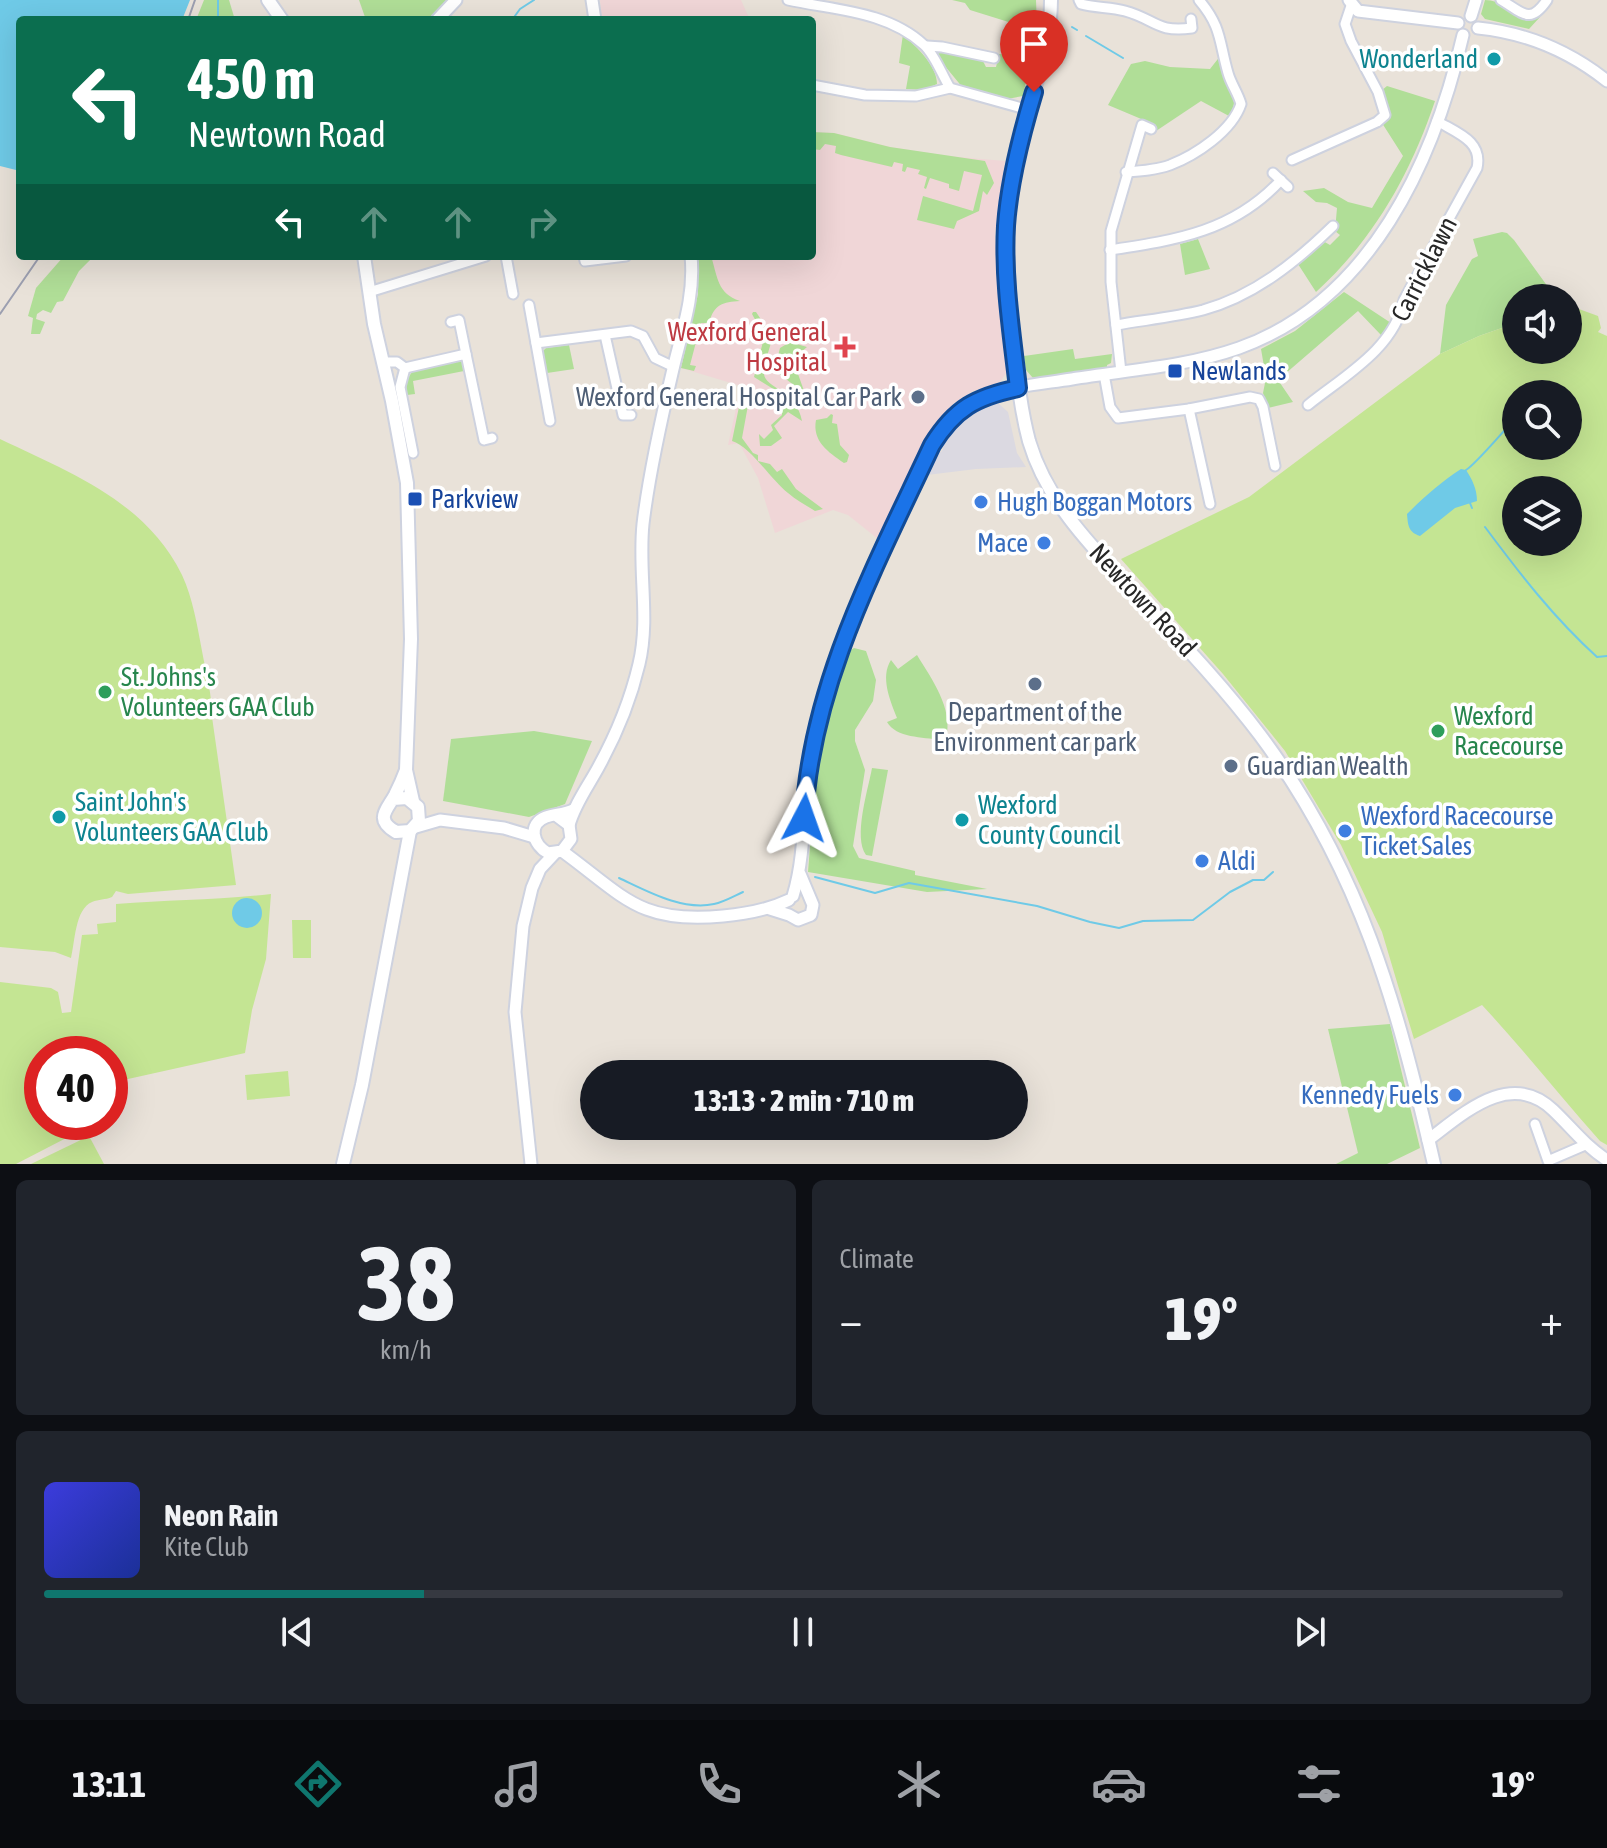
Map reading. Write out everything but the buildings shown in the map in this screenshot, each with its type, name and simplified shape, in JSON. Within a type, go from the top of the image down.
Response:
[{"type":"main road","name":"Newtown Road","points":[[1051,0],[1049,33],[1010,193],[1006,226],[1005,269],[1018,388],[1030,444],[1051,494],[1074,526],[1227,694],[1267,745],[1316,820],[1380,960],[1407,1051],[1434,1164]]},
{"type":"main road","points":[[343,1164],[362,1085],[404,856],[420,814],[406,770],[411,639],[409,521],[400,441],[365,260]]},
{"type":"main road","points":[[406,770],[393,799],[384,809],[384,816],[390,829],[396,832],[413,829]]},
{"type":"main road","points":[[393,799],[407,798],[416,804]]},
{"type":"main road","points":[[396,832],[404,856]]},
{"type":"street","points":[[441,16],[456,0]]},
{"type":"street","points":[[788,0],[890,23],[927,46],[994,58]]},
{"type":"street","points":[[848,12],[851,0]]},
{"type":"street","points":[[1079,0],[1081,4],[1089,6],[1123,10],[1157,27],[1192,28],[1191,19]]},
{"type":"street","points":[[1126,172],[1163,167],[1180,160],[1214,139],[1238,112],[1241,104],[1226,68],[1222,41],[1215,21],[1199,0]]},
{"type":"street","points":[[1471,16],[1476,0]]},
{"type":"street","points":[[1501,0],[1532,15],[1538,13],[1547,0]]},
{"type":"street","points":[[1350,2],[1358,11],[1461,29],[1472,35],[1478,28]]},
{"type":"street","points":[[1292,160],[1377,122],[1385,115],[1378,92],[1345,24],[1350,2]]},
{"type":"street","points":[[1471,16],[1478,28]]},
{"type":"street","points":[[789,915],[791,898],[800,874],[808,767],[820,707],[834,663],[932,445],[945,424],[976,400],[1018,388],[1201,359],[1237,349],[1270,335],[1328,294],[1360,262],[1411,189],[1437,121],[1462,17],[1471,16]]},
{"type":"street","points":[[1478,28],[1520,34],[1540,41],[1560,50],[1607,81]]},
{"type":"street","points":[[927,46],[950,88]]},
{"type":"street","points":[[816,86],[865,95],[916,96],[950,88],[1029,110]]},
{"type":"street","name":"Carricklawn","points":[[1308,405],[1393,333],[1401,317],[1404,300],[1477,168],[1479,156],[1474,145],[1437,121]]},
{"type":"street","points":[[1121,372],[1110,250],[1115,212],[1126,172],[1142,125],[1151,129]]},
{"type":"street","points":[[1110,250],[1184,238],[1206,231],[1241,212],[1281,180]]},
{"type":"street","points":[[1116,325],[1201,310],[1233,299],[1288,267],[1327,239],[1333,226]]},
{"type":"street","points":[[369,292],[473,260]]},
{"type":"street","points":[[507,260],[513,294]]},
{"type":"street","points":[[587,869],[571,839],[569,825],[573,810],[601,762],[639,663],[644,633],[643,524],[674,367],[689,310],[691,260]]},
{"type":"street","points":[[529,305],[550,421]]},
{"type":"street","points":[[451,322],[459,320],[484,440],[492,438]]},
{"type":"street","points":[[536,343],[637,333],[643,336],[655,358],[674,367]]},
{"type":"street","points":[[605,335],[623,415],[631,415]]},
{"type":"street","points":[[383,362],[397,362],[405,368],[466,354]]},
{"type":"street","points":[[405,368],[400,387],[413,453]]},
{"type":"street","points":[[1104,374],[1110,407],[1118,418],[1250,397],[1259,399],[1275,466]]},
{"type":"street","points":[[1189,409],[1210,504]]},
{"type":"street","points":[[416,804],[440,820]]},
{"type":"street","points":[[504,828],[537,823],[573,810]]},
{"type":"street","points":[[557,816],[569,825]]},
{"type":"street","points":[[413,829],[440,820],[504,828],[534,837]]},
{"type":"street","points":[[531,1164],[515,1012],[523,926],[540,869],[541,849],[534,837],[537,823]]},
{"type":"street","points":[[540,869],[571,839]]},
{"type":"street","points":[[541,849],[559,852],[587,869],[622,897],[665,917],[691,919],[770,909],[791,898],[807,896]]},
{"type":"street","points":[[770,909],[803,920],[811,915],[813,905],[800,874]]},
{"type":"street","points":[[1428,1140],[1485,1099],[1501,1094],[1517,1094],[1535,1098],[1551,1107],[1585,1145],[1607,1160]]},
{"type":"street","points":[[1535,1124],[1545,1163],[1585,1145]]},
{"type":"shaded area","points":[[600,0],[741,0],[748,16],[602,16]]},
{"type":"shaded area","name":"Wexford General Hospital","points":[[816,132],[834,133],[890,147],[947,156],[1005,161],[995,234],[1000,291],[998,300],[1007,372],[1000,382],[973,391],[954,403],[932,428],[878,539],[848,515],[833,510],[775,533],[758,478],[739,443],[728,445],[741,386],[681,368],[698,294],[696,260],[816,260]]},
{"type":"shaded area","points":[[998,403],[1008,412],[1017,453],[1026,467],[927,475],[938,451],[943,449],[942,443],[957,423],[976,409]]},
{"type":"green space","points":[[204,0],[229,0],[234,16],[198,16]]},
{"type":"green space","points":[[359,0],[449,0],[435,16],[365,16]]},
{"type":"green space","points":[[952,0],[1036,0],[1037,27],[1023,96],[1007,99],[963,88],[940,60],[937,55],[940,52],[983,61],[986,67],[996,67],[999,54],[1011,55],[1015,24],[970,10],[965,3]]},
{"type":"green space","points":[[1485,0],[1499,3],[1518,14],[1540,17],[1529,29],[1485,19],[1481,14]]},
{"type":"green space","points":[[903,34],[930,63],[937,84],[923,90],[906,89],[910,66],[899,63]]},
{"type":"green space","points":[[1221,55],[1234,94],[1229,116],[1201,101],[1156,131],[1146,121],[1108,105],[1131,64],[1145,61],[1170,67],[1210,69]]},
{"type":"green space","points":[[1387,86],[1435,101],[1414,155],[1388,204],[1356,250],[1316,292],[1298,264],[1323,241],[1330,245],[1340,235],[1335,231],[1337,208],[1316,202],[1303,191],[1324,188],[1348,202],[1372,208],[1403,156],[1382,123],[1390,111],[1381,91]]},
{"type":"green space","points":[[816,132],[985,161],[994,183],[987,195],[983,191],[979,211],[957,221],[954,229],[917,220],[923,196],[973,211],[982,175],[964,171],[959,191],[930,178],[926,189],[927,177],[918,174],[920,170],[907,167],[905,172],[902,171],[903,164],[894,162],[892,167],[841,155],[835,153],[836,146],[825,144],[820,150],[816,150]]},
{"type":"green space","points":[[1507,233],[1546,284],[1502,284],[1502,328],[1440,354],[1446,305],[1472,259],[1478,256],[1473,239]]},
{"type":"green space","points":[[1198,239],[1210,269],[1185,275],[1180,244]]},
{"type":"green space","points":[[60,260],[90,260],[79,271],[63,301],[57,302],[51,313],[43,310],[37,314],[36,319],[45,322],[40,334],[31,334],[33,318],[28,316],[36,288]]},
{"type":"green space","points":[[696,260],[712,260],[723,289],[740,301],[720,305],[709,323],[701,323],[690,365],[696,366],[694,371],[681,368],[698,294]]},
{"type":"green space","points":[[1344,292],[1391,323],[1381,335],[1358,311],[1278,380],[1293,402],[1268,408],[1263,393],[1266,378],[1261,349],[1295,331]]},
{"type":"green space","name":"Wexford Racecourse","points":[[1582,310],[1598,316],[1601,328],[1598,332],[1607,336],[1607,1145],[1600,1141],[1482,1005],[1414,1039],[1382,932],[1341,845],[1285,751],[1223,674],[1121,559],[1249,497],[1440,354],[1502,328],[1502,364],[1582,364]]},
{"type":"green space","points":[[753,312],[756,312],[772,336],[765,365],[766,379],[794,403],[802,421],[788,412],[774,426],[782,438],[771,446],[760,446],[759,434],[764,439],[773,430],[771,425],[782,415],[782,408],[777,402],[783,395],[754,377],[766,330],[763,324],[757,323]]},
{"type":"green space","points":[[790,342],[807,347],[796,356],[798,374],[808,402],[800,390],[777,372],[780,348]]},
{"type":"green space","points":[[569,345],[574,369],[547,373],[543,351]]},
{"type":"green space","points":[[1073,349],[1075,359],[1112,354],[1111,363],[1107,368],[1033,378],[1026,370],[1024,356]]},
{"type":"green space","points":[[458,360],[462,362],[464,371],[413,381],[415,394],[407,395],[406,381],[412,372]]},
{"type":"green space","points":[[743,387],[751,389],[742,438],[758,455],[758,461],[770,464],[777,472],[782,469],[796,489],[823,509],[815,511],[791,496],[746,449],[732,441]]},
{"type":"green space","points":[[831,414],[832,423],[837,424],[840,445],[849,455],[844,463],[827,450],[816,434],[816,420]]},
{"type":"green space","name":"St. Johns's Volunteers GAA Club","points":[[0,439],[103,492],[127,508],[167,549],[189,593],[210,692],[236,885],[128,894],[116,891],[112,897],[92,902],[82,911],[71,958],[55,952],[0,947]]},
{"type":"green space","points":[[854,648],[866,651],[876,680],[873,701],[855,730],[855,741],[865,770],[853,846],[859,858],[915,871],[915,875],[987,889],[927,892],[808,872],[814,801],[825,732],[842,665]]},
{"type":"green space","points":[[917,655],[934,684],[947,716],[946,738],[940,740],[903,734],[887,722],[897,718],[887,689],[886,674],[891,660],[898,669]]},
{"type":"green space","points":[[534,731],[592,741],[565,804],[529,817],[443,801],[451,739]]},
{"type":"green space","points":[[872,768],[888,770],[872,856],[866,855],[861,837]]},
{"type":"green space","points":[[271,894],[266,959],[252,1010],[245,1053],[128,1079],[128,1036],[24,1036],[24,1140],[62,1140],[16,1164],[0,1164],[0,982],[51,988],[58,992],[62,1013],[71,1012],[82,935],[98,934],[97,924],[116,922],[116,904]]},
{"type":"green space","points":[[292,920],[311,920],[311,958],[293,958]]},
{"type":"green space","points":[[1390,1024],[1420,1148],[1387,1164],[1336,1164],[1358,1153],[1328,1029]]},
{"type":"green space","points":[[288,1071],[290,1096],[247,1100],[245,1075]]},
{"type":"green space","points":[[81,1140],[91,1140],[104,1164],[31,1164]]},
{"type":"water","points":[[0,0],[190,0],[184,16],[16,16],[16,170],[0,166]]},
{"type":"water","points":[[1461,469],[1466,470],[1472,481],[1477,501],[1455,508],[1420,536],[1413,532],[1408,525],[1407,514]]},
{"type":"water","points":[[247,898],[258,902],[262,913],[258,924],[247,928],[236,924],[232,913],[236,902]]},
{"type":"waterway","points":[[218,0],[218,16]]},
{"type":"waterway","points":[[515,16],[534,0]]},
{"type":"waterway","points":[[1072,27],[1077,30]]},
{"type":"waterway","points":[[1086,36],[1123,58]]},
{"type":"waterway","points":[[1466,470],[1502,433]]},
{"type":"waterway","points":[[1470,503],[1472,508]]},
{"type":"waterway","points":[[1485,527],[1524,579],[1566,627],[1597,657],[1607,656]]},
{"type":"waterway","points":[[815,877],[875,893],[909,883],[1037,906],[1119,928],[1143,921],[1193,920],[1230,892],[1253,880],[1264,880],[1273,872]]},
{"type":"waterway","points":[[619,878],[653,894],[690,905],[714,904],[743,892]]},
{"type":"railway","points":[[189,16],[195,0]]},
{"type":"railway","points":[[0,314],[37,260]]},
{"type":"place","name":"Wonderland","points":[[1494,59]]},
{"type":"place","name":"Wexford General Hospital","points":[[845,347]]},
{"type":"place","name":"Newlands","points":[[1175,371]]},
{"type":"place","name":"Wexford General Hospital Car Park","points":[[918,397]]},
{"type":"place","name":"Parkview","points":[[415,499]]},
{"type":"place","name":"Hugh Boggan Motors","points":[[981,502]]},
{"type":"place","name":"Mace","points":[[1044,543]]},
{"type":"place","name":"Department of the Environment car park","points":[[1035,684]]},
{"type":"place","name":"St. Johns's Volunteers GAA Club","points":[[105,692]]},
{"type":"place","name":"Wexford Racecourse","points":[[1438,731]]},
{"type":"place","name":"Guardian Wealth","points":[[1231,766]]},
{"type":"place","name":"Saint John's Volunteers GAA Club","points":[[59,817]]},
{"type":"place","name":"Wexford County Council","points":[[962,820]]},
{"type":"place","name":"Wexford Racecourse Ticket Sales","points":[[1345,831]]},
{"type":"place","name":"Aldi","points":[[1202,861]]},
{"type":"place","name":"Kennedy Fuels","points":[[1455,1095]]},
{"type":"route","points":[[804,818],[811,750],[834,663],[932,445],[945,424],[966,406],[986,395],[1018,388],[1005,269],[1006,226],[1010,193],[1034,92]]}]
